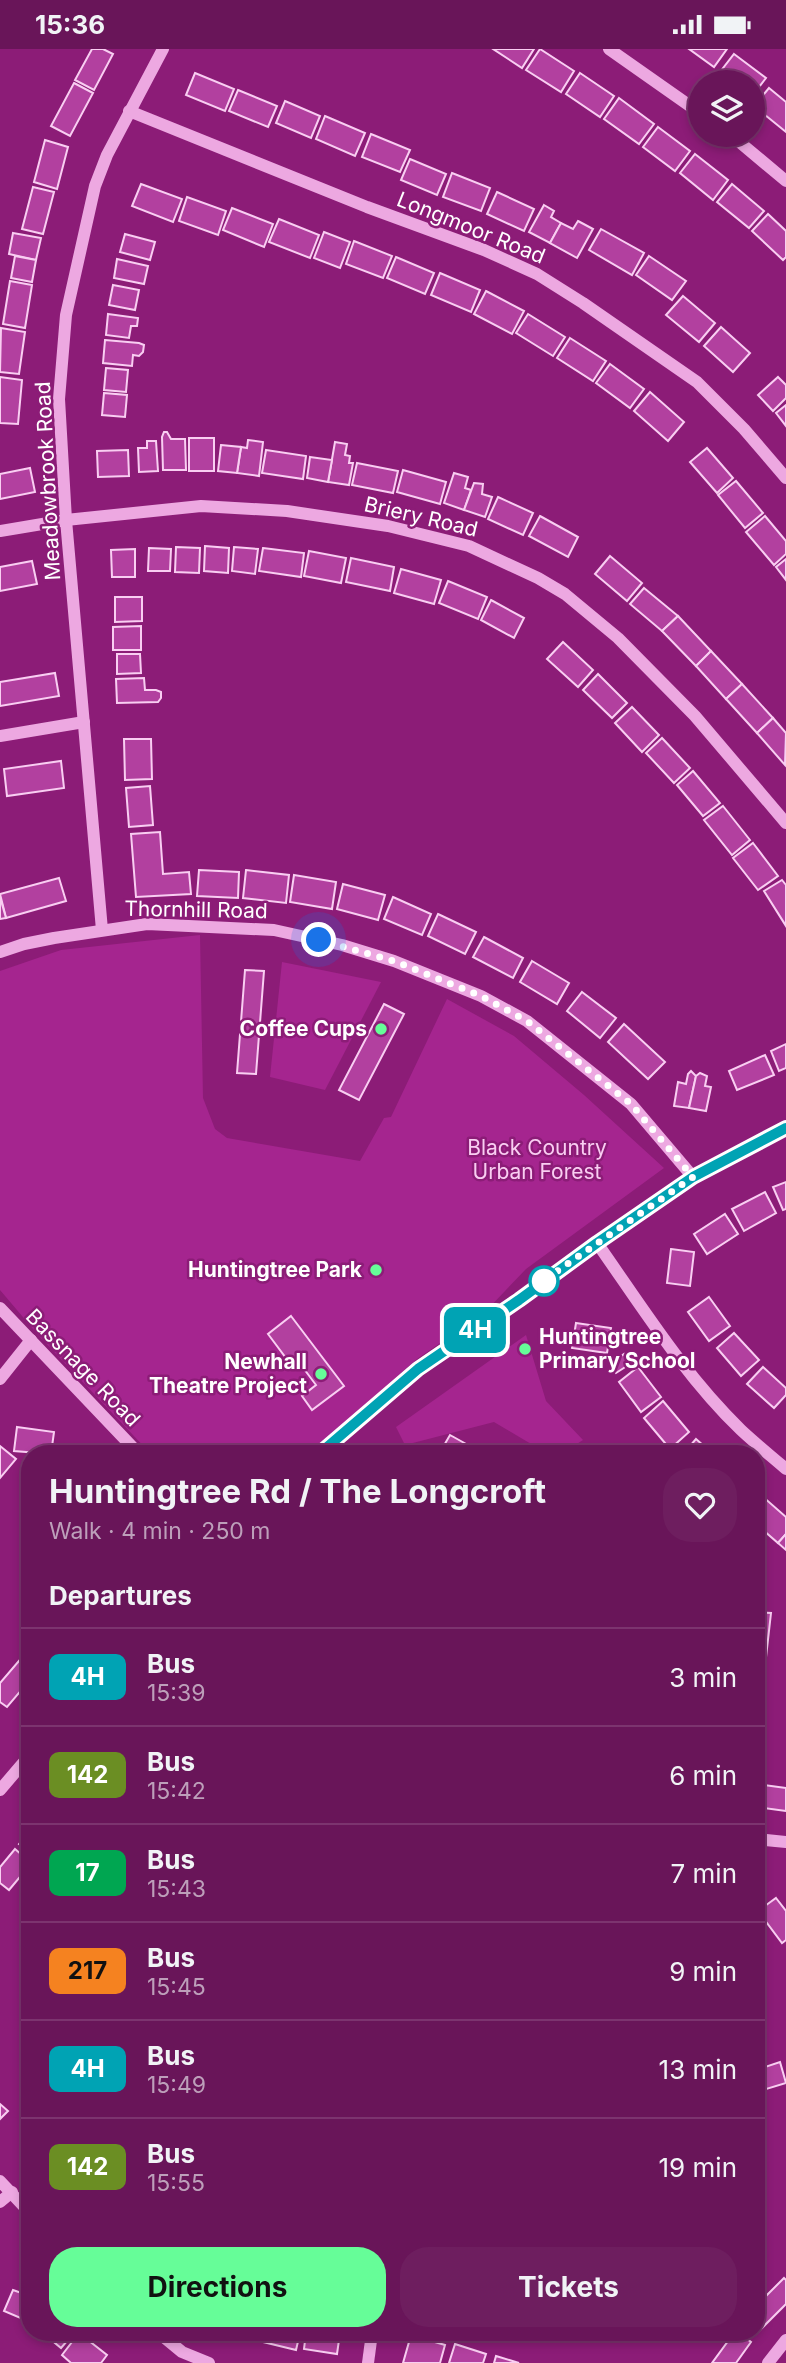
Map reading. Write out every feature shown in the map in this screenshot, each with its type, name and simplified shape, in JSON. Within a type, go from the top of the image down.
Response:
[{"type":"street","name":"Meadowbrook Road","points":[[102,929],[66,520],[59,399],[66,315],[95,186],[107,155],[163,49]]},
{"type":"street","points":[[609,49],[688,105]]},
{"type":"street","name":"Longmoor Road","points":[[129,111],[366,207],[484,250],[537,274],[697,382],[786,478]]},
{"type":"street","points":[[745,147],[786,181]]},
{"type":"street","name":"Briery Road","points":[[0,531],[66,520],[201,506],[287,511],[388,526],[469,546],[538,578],[565,594],[618,638],[695,716],[786,823]]},
{"type":"street","points":[[0,736],[85,722]]},
{"type":"street","name":"Thornhill Road","points":[[0,952],[24,944],[102,929],[147,924],[274,930],[342,945],[394,961],[481,996],[527,1021],[631,1104],[693,1177]]},
{"type":"street","points":[[329,1445],[418,1369],[597,1243],[693,1177],[786,1128]]},
{"type":"street","points":[[597,1243],[708,1394],[758,1445]]},
{"type":"street","name":"Bassnage Road","points":[[0,1308],[130,1445]]},
{"type":"street","points":[[0,1379],[31,1340]]},
{"type":"street","points":[[765,1451],[786,1469]]},
{"type":"street","points":[[0,1790],[21,1766]]},
{"type":"street","points":[[765,1840],[786,1842]]},
{"type":"street","points":[[0,2181],[21,2202]]},
{"type":"street","points":[[0,2202],[12,2192]]},
{"type":"street","points":[[768,2363],[786,2340]]},
{"type":"street","points":[[166,2341],[181,2357],[209,2363]]},
{"type":"street","points":[[369,2363],[371,2341]]},
{"type":"green space","name":"Black Country Urban Forest","points":[[200,935],[203,1098],[215,1129],[227,1138],[360,1161],[384,1118],[391,1117],[447,999],[514,1036],[664,1168],[526,1269],[484,1313],[417,1359],[318,1445],[142,1445],[39,1336],[0,1290],[0,971],[61,950]]},
{"type":"green space","points":[[282,962],[381,982],[325,1090],[270,1077]]},
{"type":"green space","points":[[526,1335],[546,1401],[583,1440],[575,1445],[533,1445],[494,1422],[405,1445],[396,1427]]},
{"type":"building","points":[[92,49],[103,49],[113,54],[94,90],[75,80]]},
{"type":"building","points":[[493,49],[534,49],[522,68]]},
{"type":"building","points":[[540,49],[574,71],[561,92],[526,70]]},
{"type":"building","points":[[689,49],[727,49],[714,67]]},
{"type":"building","points":[[734,54],[755,70],[722,70]]},
{"type":"building","points":[[195,73],[234,89],[225,111],[186,95]]},
{"type":"building","points":[[580,73],[614,96],[600,117],[566,94]]},
{"type":"building","points":[[74,83],[93,93],[70,136],[51,126]]},
{"type":"building","points":[[769,88],[786,102],[786,132],[765,115],[765,93]]},
{"type":"building","points":[[238,90],[277,106],[268,127],[229,111]]},
{"type":"building","points":[[619,98],[654,124],[639,144],[604,119]]},
{"type":"building","points":[[285,101],[320,116],[311,138],[276,123]]},
{"type":"building","points":[[325,116],[365,133],[355,156],[316,139]]},
{"type":"building","points":[[658,127],[690,151],[675,171],[643,147]]},
{"type":"building","points":[[371,134],[410,150],[400,172],[362,157]]},
{"type":"building","points":[[45,140],[68,147],[57,189],[34,182]]},
{"type":"building","points":[[695,154],[728,180],[713,200],[680,173]]},
{"type":"building","points":[[410,159],[446,174],[437,195],[401,180]]},
{"type":"building","points":[[452,173],[490,188],[481,211],[443,197]]},
{"type":"building","points":[[141,184],[182,199],[173,222],[132,206]]},
{"type":"building","points":[[732,184],[764,211],[749,228],[717,202]]},
{"type":"building","points":[[33,187],[54,192],[43,234],[22,229]]},
{"type":"building","points":[[497,192],[534,209],[524,231],[487,214]]},
{"type":"building","points":[[187,197],[226,211],[218,235],[179,221]]},
{"type":"building","points":[[544,205],[554,211],[551,217],[561,223],[550,243],[529,232]]},
{"type":"building","points":[[232,208],[273,224],[264,247],[223,230]]},
{"type":"building","points":[[768,214],[786,231],[786,257],[783,260],[752,231]]},
{"type":"building","points":[[279,219],[319,235],[310,258],[269,242]]},
{"type":"building","points":[[578,221],[593,229],[577,258],[550,243],[561,223],[573,229]]},
{"type":"building","points":[[601,229],[644,253],[632,275],[589,250]]},
{"type":"building","points":[[324,232],[350,242],[340,268],[314,258]]},
{"type":"building","points":[[13,233],[41,238],[36,260],[9,254]]},
{"type":"building","points":[[125,234],[155,242],[150,260],[120,252]]},
{"type":"building","points":[[354,241],[392,256],[383,278],[346,264]]},
{"type":"building","points":[[15,256],[36,260],[32,282],[11,278]]},
{"type":"building","points":[[649,256],[686,281],[672,300],[636,275]]},
{"type":"building","points":[[396,257],[434,273],[425,294],[387,278]]},
{"type":"building","points":[[117,259],[148,266],[144,284],[114,278]]},
{"type":"building","points":[[440,273],[480,290],[471,312],[431,295]]},
{"type":"building","points":[[10,281],[32,285],[25,328],[3,324]]},
{"type":"building","points":[[113,285],[139,290],[135,310],[109,305]]},
{"type":"building","points":[[486,291],[524,311],[512,334],[474,314]]},
{"type":"building","points":[[683,296],[715,323],[699,342],[666,315]]},
{"type":"building","points":[[108,314],[138,318],[137,326],[131,326],[129,338],[106,335]]},
{"type":"building","points":[[528,314],[565,337],[553,356],[516,333]]},
{"type":"building","points":[[721,327],[750,353],[733,372],[704,346]]},
{"type":"building","points":[[1,328],[25,332],[19,374],[0,372]]},
{"type":"building","points":[[570,338],[606,361],[593,381],[557,358]]},
{"type":"building","points":[[105,340],[139,343],[144,345],[143,352],[139,356],[133,355],[132,366],[103,363]]},
{"type":"building","points":[[610,364],[644,389],[630,408],[596,383]]},
{"type":"building","points":[[106,368],[128,370],[126,392],[104,390]]},
{"type":"building","points":[[0,377],[22,380],[18,424],[0,423]]},
{"type":"building","points":[[778,377],[786,385],[786,398],[773,411],[758,395]]},
{"type":"building","points":[[650,392],[684,422],[668,441],[634,411]]},
{"type":"building","points":[[104,393],[127,395],[125,417],[102,415]]},
{"type":"building","points":[[786,405],[786,426],[776,413]]},
{"type":"building","points":[[164,432],[167,432],[171,439],[185,439],[186,470],[163,470]]},
{"type":"building","points":[[189,438],[214,438],[214,471],[189,471]]},
{"type":"building","points":[[248,440],[263,442],[259,476],[237,473],[241,447],[247,448]]},
{"type":"building","points":[[147,441],[156,441],[158,471],[139,472],[138,448],[147,448]]},
{"type":"building","points":[[335,442],[347,444],[345,455],[350,456],[349,463],[353,463],[349,485],[328,482]]},
{"type":"building","points":[[221,445],[241,447],[237,473],[218,471]]},
{"type":"building","points":[[707,448],[733,478],[717,493],[690,462]]},
{"type":"building","points":[[128,450],[129,476],[98,477],[97,451]]},
{"type":"building","points":[[266,450],[306,456],[303,479],[262,473]]},
{"type":"building","points":[[310,457],[332,460],[328,482],[307,478]]},
{"type":"building","points":[[357,463],[398,471],[393,493],[352,485]]},
{"type":"building","points":[[30,468],[35,492],[0,499],[0,474]]},
{"type":"building","points":[[403,470],[446,482],[440,504],[397,492]]},
{"type":"building","points":[[454,473],[468,477],[465,488],[471,490],[464,510],[444,503]]},
{"type":"building","points":[[736,481],[763,513],[745,528],[718,495]]},
{"type":"building","points":[[474,483],[483,484],[482,494],[492,497],[485,517],[464,510]]},
{"type":"building","points":[[498,497],[533,513],[523,535],[488,519]]},
{"type":"building","points":[[540,516],[578,537],[568,557],[529,536]]},
{"type":"building","points":[[765,516],[786,541],[786,554],[774,565],[746,532]]},
{"type":"building","points":[[205,546],[229,548],[228,573],[204,571]]},
{"type":"building","points":[[176,547],[200,548],[199,573],[175,572]]},
{"type":"building","points":[[234,547],[258,549],[255,574],[232,571]]},
{"type":"building","points":[[149,548],[171,549],[170,571],[148,571]]},
{"type":"building","points":[[263,548],[304,553],[301,577],[259,571]]},
{"type":"building","points":[[135,549],[135,577],[112,577],[111,550]]},
{"type":"building","points":[[309,551],[346,558],[341,583],[304,576]]},
{"type":"building","points":[[610,556],[642,583],[627,601],[595,574]]},
{"type":"building","points":[[351,558],[394,567],[390,591],[346,582]]},
{"type":"building","points":[[786,559],[786,580],[776,567]]},
{"type":"building","points":[[32,561],[37,584],[0,591],[0,567]]},
{"type":"building","points":[[401,569],[441,580],[434,604],[394,593]]},
{"type":"building","points":[[448,581],[487,597],[478,619],[439,603]]},
{"type":"building","points":[[644,588],[678,616],[662,631],[630,604]]},
{"type":"building","points":[[115,597],[142,597],[142,621],[115,622]]},
{"type":"building","points":[[491,600],[524,618],[514,638],[481,620]]},
{"type":"building","points":[[678,616],[711,651],[696,666],[662,631]]},
{"type":"building","points":[[141,626],[141,650],[113,650],[113,627]]},
{"type":"building","points":[[563,642],[593,670],[578,687],[547,659]]},
{"type":"building","points":[[711,651],[742,684],[726,699],[696,666]]},
{"type":"building","points":[[117,654],[140,654],[141,673],[117,674]]},
{"type":"building","points":[[55,673],[59,696],[0,706],[0,682]]},
{"type":"building","points":[[598,674],[627,703],[612,718],[583,690]]},
{"type":"building","points":[[144,678],[145,690],[161,692],[158,702],[117,703],[116,679]]},
{"type":"building","points":[[742,684],[773,718],[757,733],[726,699]]},
{"type":"building","points":[[632,707],[659,735],[642,752],[615,723]]},
{"type":"building","points":[[773,718],[786,733],[785,765],[757,733]]},
{"type":"building","points":[[662,738],[690,768],[674,783],[646,753]]},
{"type":"building","points":[[124,739],[151,739],[152,779],[125,780]]},
{"type":"building","points":[[61,761],[64,788],[7,796],[4,769]]},
{"type":"building","points":[[693,771],[720,803],[703,816],[677,785]]},
{"type":"building","points":[[150,786],[153,825],[129,827],[126,788]]},
{"type":"building","points":[[723,806],[750,840],[732,855],[704,820]]},
{"type":"building","points":[[160,832],[163,874],[189,872],[191,894],[136,897],[131,834]]},
{"type":"building","points":[[753,843],[778,876],[758,890],[733,858]]},
{"type":"building","points":[[199,870],[239,872],[238,898],[197,896]]},
{"type":"building","points":[[246,870],[289,875],[286,903],[243,898]]},
{"type":"building","points":[[294,875],[336,882],[332,909],[290,902]]},
{"type":"building","points":[[59,878],[66,901],[6,918],[0,894]]},
{"type":"building","points":[[782,880],[786,885],[786,926],[764,891]]},
{"type":"building","points":[[343,884],[385,895],[378,920],[337,909]]},
{"type":"building","points":[[0,897],[6,918],[0,919]]},
{"type":"building","points":[[393,897],[431,914],[422,935],[384,919]]},
{"type":"building","points":[[438,914],[476,932],[465,954],[428,936]]},
{"type":"building","points":[[484,937],[523,958],[513,978],[473,957]]},
{"type":"building","points":[[532,961],[569,983],[557,1004],[520,982]]},
{"type":"building","points":[[245,970],[264,971],[256,1074],[237,1073]]},
{"type":"building","points":[[582,992],[616,1018],[600,1038],[567,1011]]},
{"type":"building","points":[[384,1004],[404,1014],[359,1100],[339,1090]]},
{"type":"building","points":[[624,1024],[665,1062],[648,1079],[608,1042]]},
{"type":"building","points":[[786,1044],[786,1068],[779,1071],[771,1051]]},
{"type":"building","points":[[765,1055],[774,1075],[737,1090],[729,1071]]},
{"type":"building","points":[[691,1071],[696,1076],[689,1108],[674,1106],[678,1082],[686,1084]]},
{"type":"building","points":[[700,1073],[707,1076],[705,1086],[711,1087],[706,1111],[689,1108],[696,1076]]},
{"type":"building","points":[[786,1182],[786,1209],[783,1210],[773,1187]]},
{"type":"building","points":[[765,1192],[776,1213],[744,1231],[732,1209]]},
{"type":"building","points":[[725,1214],[738,1234],[707,1254],[694,1234]]},
{"type":"building","points":[[671,1249],[694,1252],[690,1286],[667,1283]]},
{"type":"building","points":[[709,1297],[730,1326],[709,1341],[688,1312]]},
{"type":"building","name":"Newhall Theatre Project","points":[[291,1316],[344,1386],[312,1410],[302,1396],[316,1385],[295,1357],[289,1362],[268,1334]]},
{"type":"building","points":[[576,1323],[611,1328],[607,1353],[572,1348]]},
{"type":"building","points":[[734,1333],[759,1360],[741,1376],[717,1348]]},
{"type":"building","points":[[624,1354],[630,1364],[616,1373],[610,1364]]},
{"type":"building","points":[[638,1367],[661,1397],[641,1412],[619,1382]]},
{"type":"building","points":[[763,1367],[786,1388],[786,1395],[774,1408],[747,1384]]},
{"type":"building","points":[[663,1401],[689,1432],[674,1445],[667,1445],[644,1418]]},
{"type":"building","points":[[17,1427],[54,1432],[52,1445],[21,1445],[21,1452],[14,1451]]},
{"type":"building","points":[[450,1435],[468,1445],[444,1445]]},
{"type":"building","points":[[696,1439],[703,1445],[691,1445]]},
{"type":"building","points":[[0,1446],[16,1459],[0,1478]]},
{"type":"building","points":[[765,1499],[786,1517],[786,1534],[778,1543],[765,1532]]},
{"type":"building","points":[[786,1534],[786,1550],[778,1543]]},
{"type":"building","points":[[765,1613],[771,1613],[765,1666]]},
{"type":"building","points":[[21,1658],[21,1691],[7,1707],[0,1702],[0,1683]]},
{"type":"building","points":[[765,1785],[786,1788],[786,1811],[765,1808]]},
{"type":"building","points":[[15,1849],[21,1854],[21,1876],[9,1890],[0,1883],[0,1867]]},
{"type":"building","points":[[776,1898],[786,1911],[786,1940],[782,1943],[765,1920],[765,1906]]},
{"type":"building","points":[[780,2062],[786,2083],[765,2089],[765,2067]]},
{"type":"building","points":[[0,2104],[8,2111],[0,2119]]},
{"type":"building","points":[[784,2278],[786,2280],[786,2304],[765,2325],[765,2297]]},
{"type":"building","points":[[13,2290],[21,2293],[21,2318],[4,2311]]},
{"type":"building","points":[[53,2341],[67,2341],[61,2348]]},
{"type":"building","points":[[73,2341],[89,2341],[107,2355],[101,2363],[71,2363],[62,2355]]},
{"type":"building","points":[[263,2341],[298,2341],[296,2350]]},
{"type":"building","points":[[305,2341],[339,2341],[337,2354],[304,2349]]},
{"type":"building","points":[[409,2341],[431,2341],[445,2345],[440,2363],[403,2363]]},
{"type":"building","points":[[728,2341],[751,2342],[736,2363],[712,2363]]},
{"type":"building","points":[[455,2344],[486,2354],[483,2363],[449,2363]]},
{"type":"building","points":[[496,2356],[519,2363],[494,2363]]},
{"type":"bus line","name":"4H","points":[[329,1445],[418,1369],[597,1243],[693,1177],[786,1128]]},
{"type":"place","name":"Coffee Cups","points":[[381,1029]]},
{"type":"place","name":"Huntingtree Park","points":[[376,1270]]},
{"type":"place","name":"Huntingtree Primary School","points":[[525,1349]]},
{"type":"place","name":"Newhall Theatre Project","points":[[321,1374]]},
{"type":"route","points":[[319,940],[394,961],[481,996],[527,1021],[631,1104],[693,1177],[537,1285],[544,1281]]}]
